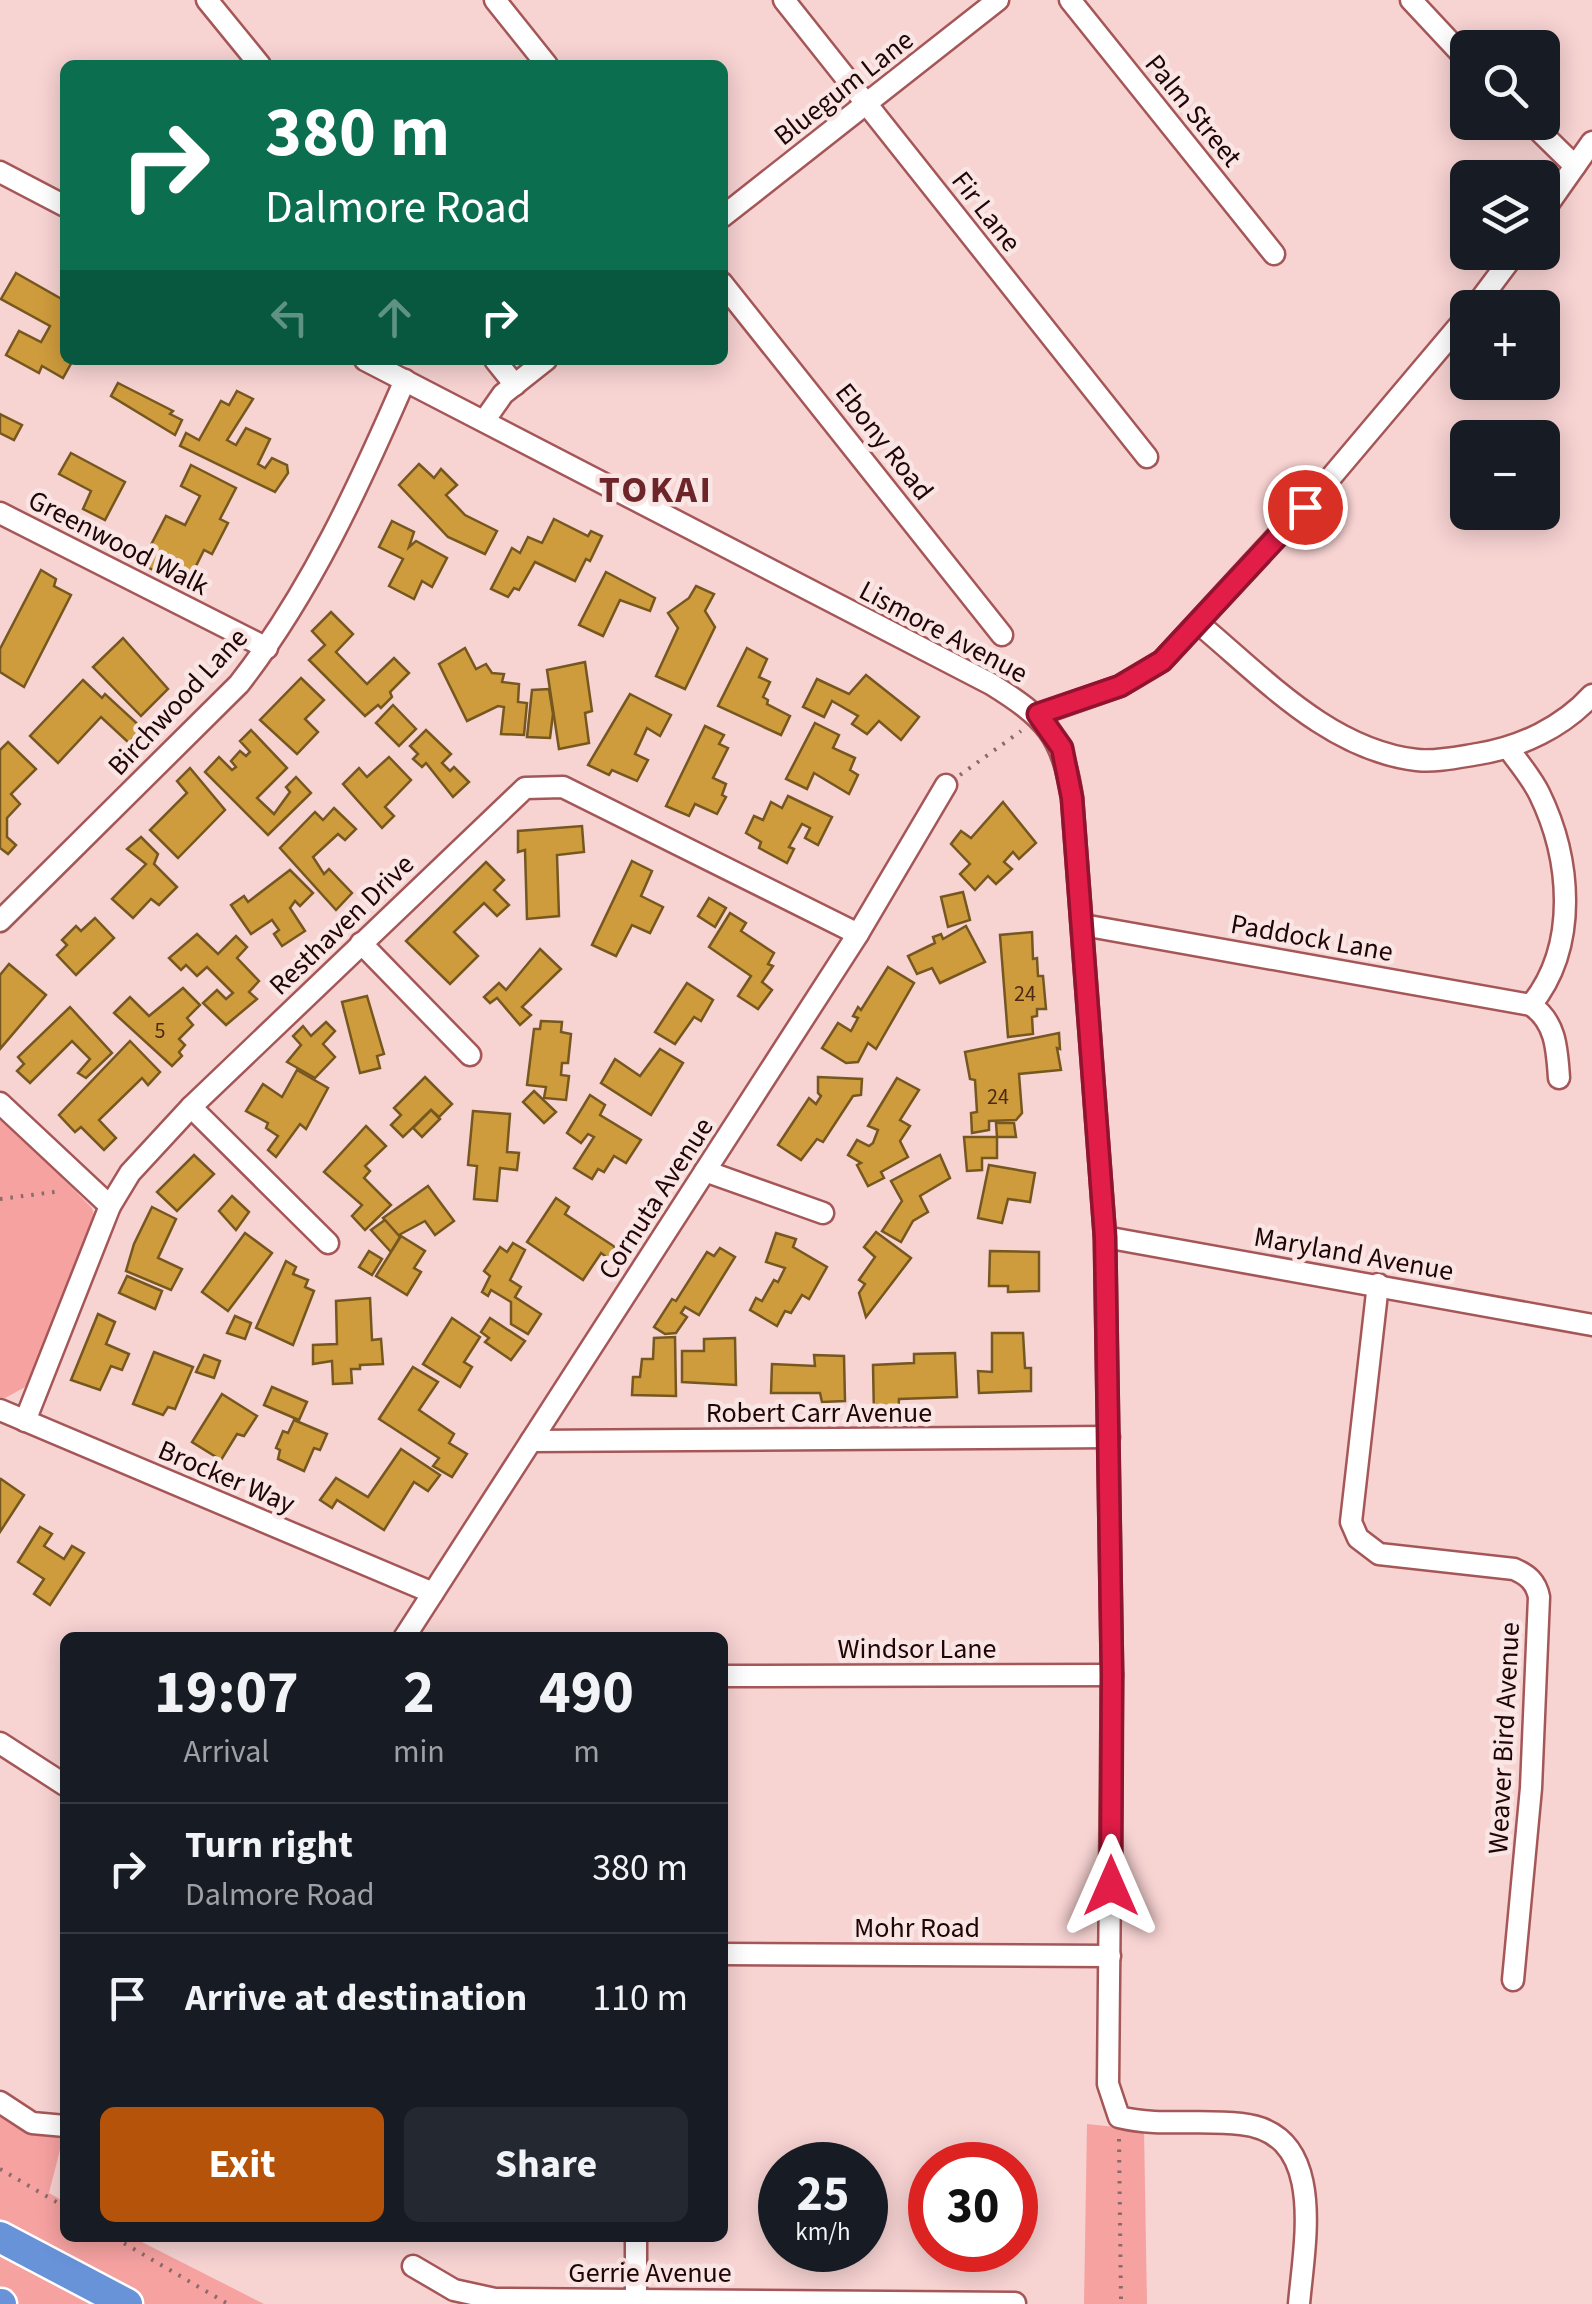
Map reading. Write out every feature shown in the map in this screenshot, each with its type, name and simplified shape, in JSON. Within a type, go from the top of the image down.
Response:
[{"type":"highway","points":[[0,2237],[127,2304]]},
{"type":"street","points":[[208,0],[256,60]]},
{"type":"street","points":[[495,0],[543,60]]},
{"type":"street","name":"Fir Lane","points":[[784,0],[1147,457]]},
{"type":"street","name":"Bluegum Lane","points":[[728,212],[998,0]]},
{"type":"street","name":"Palm Street","points":[[1070,0],[1274,254]]},
{"type":"street","points":[[1410,0],[1450,43]]},
{"type":"street","points":[[1548,140],[1574,166]]},
{"type":"street","points":[[1560,187],[1592,142]]},
{"type":"street","points":[[0,172],[60,203]]},
{"type":"street","name":"Ebony Road","points":[[728,291],[1002,635]]},
{"type":"street","points":[[1041,718],[1142,676],[1162,661],[1327,482],[1450,336]]},
{"type":"street","name":"Lismore Avenue","points":[[375,365],[990,684],[1041,718],[1066,761],[1083,925],[1105,1237],[1112,1675],[1108,2084],[1119,2117]]},
{"type":"street","points":[[499,365],[515,385]]},
{"type":"street","points":[[484,422],[495,403],[540,365]]},
{"type":"street","name":"Birchwood Lane","points":[[4,909],[239,684],[267,648],[294,606],[366,468],[405,380]]},
{"type":"street","name":"Greenwood Walk","points":[[0,513],[267,648]]},
{"type":"street","points":[[1198,623],[1311,717],[1352,741],[1420,760],[1508,748],[1543,733],[1579,710],[1592,695]]},
{"type":"street","points":[[1508,748],[1538,791],[1566,880],[1563,934],[1554,967],[1531,1004],[1544,1014],[1552,1030],[1558,1078]]},
{"type":"street","name":"Cornuta Avenue","points":[[408,1632],[858,934],[946,785]]},
{"type":"street","name":"Resthaven Drive","points":[[24,1421],[110,1206],[130,1172],[191,1107],[524,788],[564,788],[858,934]]},
{"type":"street","name":"Paddock Lane","points":[[1083,925],[1531,1004]]},
{"type":"street","points":[[361,943],[470,1055]]},
{"type":"street","points":[[0,1102],[110,1206]]},
{"type":"street","points":[[191,1107],[328,1242]]},
{"type":"street","points":[[705,1171],[822,1213]]},
{"type":"street","name":"Maryland Avenue","points":[[1105,1237],[1592,1326]]},
{"type":"street","name":"Weaver Bird Avenue","points":[[1378,1284],[1352,1522],[1358,1538],[1379,1554],[1514,1570],[1526,1574],[1537,1586],[1531,1788],[1512,1980]]},
{"type":"street","name":"Brocker Way","points":[[0,1410],[433,1593]]},
{"type":"street","name":"Robert Carr Avenue","points":[[531,1441],[1108,1437]]},
{"type":"street","name":"Windsor Lane","points":[[728,1676],[1112,1675]]},
{"type":"street","points":[[0,1743],[60,1782]]},
{"type":"street","name":"Mohr Road","points":[[728,1954],[1110,1956]]},
{"type":"street","points":[[0,2102],[32,2123],[60,2126]]},
{"type":"street","points":[[1119,2117],[1140,2122],[1262,2127],[1286,2144],[1299,2166],[1306,2199],[1299,2304]]},
{"type":"street","points":[[636,2242],[636,2300]]},
{"type":"street","name":"Gerrie Avenue","points":[[412,2266],[471,2297],[1015,2302]]},
{"type":"path","points":[[946,785],[1041,718]]},
{"type":"path","points":[[0,1199],[87,1188]]},
{"type":"path","points":[[1119,2117],[1121,2304]]},
{"type":"path","points":[[0,2169],[60,2204]]},
{"type":"path","points":[[122,2242],[228,2304]]},
{"type":"shaded area","points":[[0,1115],[92,1208],[96,1221],[27,1386],[5,1398],[0,1397]]},
{"type":"shaded area","points":[[0,2102],[60,2128],[60,2150],[49,2193],[60,2199],[60,2242],[142,2242],[264,2304],[0,2304]]},
{"type":"shaded area","points":[[1087,2124],[1144,2130],[1147,2304],[1084,2304]]},
{"type":"building","points":[[16,273],[60,298],[60,365],[70,365],[63,378],[42,366],[39,373],[6,355],[19,331],[41,342],[50,326],[1,299]]},
{"type":"building","points":[[118,383],[173,411],[170,414],[182,420],[175,435],[111,396]]},
{"type":"building","points":[[237,391],[253,399],[227,440],[236,445],[246,428],[270,439],[258,464],[265,468],[272,458],[287,465],[288,473],[275,492],[180,446],[186,433],[199,440],[221,401],[229,405]]},
{"type":"building","points":[[0,414],[22,425],[14,440],[0,433]]},
{"type":"building","points":[[71,453],[125,482],[105,520],[83,509],[91,491],[59,474]]},
{"type":"building","points":[[419,464],[434,478],[441,469],[457,485],[446,495],[465,515],[497,531],[485,554],[448,537],[399,485]]},
{"type":"building","points":[[191,465],[236,488],[220,519],[228,523],[212,554],[204,550],[186,586],[141,564],[166,516],[185,525],[200,496],[181,486]]},
{"type":"building","points":[[554,519],[588,536],[591,531],[602,536],[575,581],[535,562],[519,590],[514,588],[508,597],[491,589],[512,548],[520,553],[528,537],[542,543]]},
{"type":"building","points":[[392,521],[414,532],[409,547],[416,541],[447,558],[432,587],[422,581],[414,599],[389,586],[403,559],[379,547]]},
{"type":"building","points":[[41,570],[56,579],[54,586],[71,595],[24,687],[0,672],[0,649]]},
{"type":"building","points":[[606,572],[655,598],[650,611],[620,600],[603,636],[579,625]]},
{"type":"building","points":[[696,586],[714,594],[705,611],[715,627],[685,689],[656,676],[678,628],[668,613],[689,598]]},
{"type":"building","points":[[331,612],[353,634],[336,652],[367,684],[394,658],[409,673],[381,708],[378,705],[365,716],[309,660],[325,645],[312,631]]},
{"type":"building","points":[[123,638],[168,689],[141,716],[93,667]]},
{"type":"building","points":[[465,648],[476,669],[486,664],[492,673],[504,674],[502,682],[519,684],[518,702],[527,703],[524,735],[501,734],[504,707],[498,706],[467,721],[439,664]]},
{"type":"building","points":[[747,648],[767,659],[759,677],[770,682],[763,697],[767,704],[790,716],[781,735],[718,706]]},
{"type":"building","points":[[585,662],[592,711],[585,713],[589,743],[559,749],[547,670]]},
{"type":"building","points":[[866,675],[919,717],[901,740],[879,721],[867,734],[852,724],[858,716],[832,701],[824,717],[803,707],[817,679],[849,694]]},
{"type":"building","points":[[301,678],[324,700],[305,719],[318,732],[297,754],[260,720]]},
{"type":"building","points":[[83,680],[102,698],[105,694],[142,728],[129,743],[101,717],[58,763],[30,736]]},
{"type":"building","points":[[549,689],[553,714],[550,738],[527,737],[532,690]]},
{"type":"building","points":[[630,694],[671,715],[660,736],[647,728],[635,754],[648,760],[637,781],[588,765]]},
{"type":"building","points":[[393,705],[416,729],[399,746],[376,723]]},
{"type":"building","points":[[815,723],[839,735],[833,748],[855,758],[850,770],[858,775],[849,794],[814,773],[807,789],[786,779]]},
{"type":"building","points":[[705,726],[724,735],[719,744],[728,748],[713,778],[726,784],[722,795],[726,797],[717,814],[695,804],[689,816],[666,806]]},
{"type":"building","points":[[251,730],[287,768],[257,798],[274,814],[290,792],[286,787],[296,777],[311,793],[268,835],[205,772],[219,757],[232,770],[236,767],[231,761],[240,751],[246,756],[250,752],[240,741]]},
{"type":"building","points":[[426,730],[451,754],[442,763],[450,771],[454,767],[469,782],[453,797],[426,763],[422,767],[413,759],[418,754],[410,746]]},
{"type":"building","points":[[8,742],[36,769],[11,794],[20,804],[7,818],[7,837],[16,845],[8,854],[0,848],[0,750]]},
{"type":"building","points":[[389,757],[411,780],[385,807],[394,816],[382,828],[343,784],[359,768],[367,777]]},
{"type":"building","points":[[190,768],[225,810],[178,858],[150,830],[187,793],[177,781]]},
{"type":"building","points":[[788,796],[832,817],[818,845],[805,838],[810,828],[802,824],[789,847],[794,849],[787,863],[759,848],[761,842],[746,833],[754,816],[763,820],[771,802],[782,808]]},
{"type":"building","points":[[1003,802],[1036,843],[1019,859],[1013,852],[1004,862],[1012,869],[996,884],[988,876],[975,890],[960,874],[970,864],[951,844],[961,831],[971,838]]},
{"type":"building","points":[[334,808],[356,829],[345,840],[338,834],[313,857],[324,874],[329,869],[352,893],[336,910],[280,848],[315,812],[323,820]]},
{"type":"building","points":[[582,826],[584,852],[557,855],[559,916],[527,919],[525,850],[518,852],[518,831]]},
{"type":"building","points":[[141,837],[158,854],[154,864],[177,887],[159,905],[151,899],[133,918],[112,899],[146,864],[127,849]]},
{"type":"building","points":[[632,861],[652,871],[641,896],[663,907],[650,933],[632,925],[616,956],[592,945]]},
{"type":"building","points":[[486,862],[504,880],[494,890],[509,905],[497,916],[484,903],[454,932],[478,956],[450,984],[406,941]]},
{"type":"building","points":[[290,870],[313,893],[300,906],[295,901],[290,908],[305,931],[282,946],[274,934],[279,930],[272,920],[251,934],[231,905],[244,896],[248,902]]},
{"type":"building","points":[[963,892],[970,920],[948,927],[941,897]]},
{"type":"building","points":[[709,898],[726,908],[715,927],[698,916]]},
{"type":"building","points":[[730,913],[746,923],[741,931],[774,953],[768,964],[773,966],[762,982],[772,990],[758,1009],[738,996],[751,976],[709,947]]},
{"type":"building","points":[[95,918],[114,938],[76,975],[57,955],[67,945],[62,940],[76,926],[81,931]]},
{"type":"building","points":[[966,926],[985,962],[940,983],[932,968],[917,974],[908,956],[935,943],[933,937],[941,934],[943,939]]},
{"type":"building","points":[[1032,932],[1033,959],[1037,958],[1038,976],[1043,976],[1046,1009],[1037,1009],[1037,1016],[1032,1017],[1033,1034],[1008,1037],[1000,935]]},
{"type":"building","points":[[197,934],[218,954],[236,936],[247,947],[237,958],[259,981],[249,992],[257,999],[226,1025],[203,1003],[217,990],[226,999],[233,993],[207,967],[197,976],[186,965],[181,970],[169,958]]},
{"type":"building","points":[[540,949],[561,969],[522,1007],[531,1015],[520,1025],[497,998],[490,1003],[484,997],[499,983],[506,990]]},
{"type":"building","points":[[9,964],[46,995],[0,1049],[0,975]]},
{"type":"building","points":[[888,967],[914,983],[876,1049],[868,1043],[858,1062],[846,1063],[822,1048],[838,1023],[851,1031],[858,1018],[853,1016],[858,1007],[861,1010]]},
{"type":"building","points":[[687,983],[713,1000],[701,1021],[694,1017],[675,1044],[655,1032]]},
{"type":"building","points":[[183,988],[200,1005],[187,1018],[193,1025],[179,1039],[185,1045],[179,1052],[182,1056],[172,1066],[114,1013],[130,997],[149,1016]]},
{"type":"building","points":[[367,996],[384,1054],[377,1056],[380,1068],[360,1073],[342,1002]]},
{"type":"building","points":[[70,1007],[112,1053],[86,1078],[78,1073],[90,1059],[72,1041],[30,1083],[17,1071],[24,1064],[18,1057]]},
{"type":"building","points":[[541,1021],[562,1022],[561,1032],[571,1034],[568,1063],[562,1063],[561,1075],[569,1076],[566,1100],[544,1098],[546,1087],[527,1085],[534,1029],[540,1029]]},
{"type":"building","points":[[326,1022],[335,1031],[323,1044],[335,1057],[315,1078],[287,1062],[301,1045],[293,1036],[303,1026],[311,1036]]},
{"type":"building","points":[[1059,1033],[1061,1070],[1019,1074],[1022,1113],[1016,1120],[989,1121],[989,1130],[972,1133],[971,1113],[977,1112],[975,1080],[970,1079],[965,1052]]},
{"type":"building","points":[[130,1041],[160,1072],[148,1085],[142,1078],[99,1120],[116,1138],[104,1150],[81,1127],[75,1132],[59,1115]]},
{"type":"building","points":[[660,1049],[683,1063],[651,1115],[601,1083],[615,1059],[640,1076]]},
{"type":"building","points":[[297,1070],[328,1088],[306,1129],[300,1124],[276,1157],[268,1150],[278,1136],[266,1128],[268,1123],[246,1111],[263,1084],[282,1097]]},
{"type":"building","points":[[425,1077],[452,1104],[439,1117],[431,1110],[403,1137],[391,1125],[401,1115],[394,1108]]},
{"type":"building","points":[[818,1077],[862,1079],[861,1095],[853,1096],[823,1142],[817,1139],[801,1160],[778,1145],[809,1098],[816,1104],[821,1096]]},
{"type":"building","points":[[897,1078],[919,1090],[900,1120],[910,1126],[900,1141],[908,1157],[881,1172],[884,1178],[868,1186],[857,1165],[861,1163],[848,1155],[857,1140],[869,1146],[873,1143],[878,1130],[868,1126]]},
{"type":"building","points":[[534,1091],[556,1112],[544,1123],[523,1102]]},
{"type":"building","points":[[590,1095],[605,1105],[600,1115],[641,1140],[626,1163],[614,1156],[604,1172],[598,1169],[592,1179],[574,1168],[594,1137],[588,1134],[581,1143],[567,1133]]},
{"type":"building","points":[[431,1110],[440,1119],[422,1137],[413,1128]]},
{"type":"building","points":[[473,1111],[510,1114],[507,1152],[519,1153],[517,1170],[500,1168],[497,1201],[474,1199],[477,1166],[468,1165]]},
{"type":"building","points":[[996,1123],[1014,1123],[1016,1137],[997,1137]]},
{"type":"building","points":[[366,1126],[386,1146],[365,1166],[370,1171],[364,1178],[391,1205],[365,1230],[352,1216],[362,1205],[324,1172]]},
{"type":"building","points":[[964,1137],[997,1137],[997,1158],[982,1158],[982,1170],[967,1171]]},
{"type":"building","points":[[194,1155],[214,1174],[177,1211],[157,1192]]},
{"type":"building","points":[[940,1155],[950,1178],[920,1196],[928,1212],[913,1221],[901,1242],[882,1231],[902,1201],[891,1181]]},
{"type":"building","points":[[989,1165],[1035,1173],[1030,1202],[1008,1199],[1002,1223],[978,1218]]},
{"type":"building","points":[[428,1186],[454,1221],[435,1235],[425,1221],[397,1236],[383,1218]]},
{"type":"building","points":[[232,1196],[249,1212],[236,1230],[219,1211]]},
{"type":"building","points":[[556,1198],[569,1207],[565,1214],[615,1247],[608,1258],[601,1253],[583,1280],[527,1242]]},
{"type":"building","points":[[152,1207],[176,1219],[158,1258],[182,1269],[171,1290],[126,1271]]},
{"type":"building","points":[[385,1220],[400,1237],[391,1252],[371,1230]]},
{"type":"building","points":[[876,1232],[911,1258],[866,1317],[859,1293],[865,1284],[859,1280],[875,1257],[864,1247]]},
{"type":"building","points":[[245,1233],[272,1253],[228,1311],[202,1292]]},
{"type":"building","points":[[776,1233],[796,1239],[793,1247],[827,1267],[809,1299],[802,1295],[791,1313],[785,1311],[777,1326],[750,1310],[756,1298],[762,1301],[774,1280],[778,1282],[785,1268],[766,1262]]},
{"type":"building","points":[[401,1236],[425,1251],[414,1268],[421,1272],[407,1295],[376,1276]]},
{"type":"building","points":[[513,1243],[525,1250],[510,1280],[521,1287],[515,1297],[541,1314],[528,1334],[511,1324],[511,1302],[491,1290],[488,1296],[482,1292],[490,1276],[484,1271],[500,1247],[507,1252]]},
{"type":"building","points":[[720,1248],[735,1257],[699,1315],[685,1307],[681,1313],[687,1317],[676,1333],[665,1334],[654,1327],[707,1252],[714,1256]]},
{"type":"building","points":[[369,1251],[382,1259],[372,1275],[359,1267]]},
{"type":"building","points":[[990,1251],[1039,1252],[1039,1291],[1008,1292],[1008,1286],[989,1286]]},
{"type":"building","points":[[286,1261],[296,1267],[293,1274],[308,1280],[305,1287],[314,1291],[293,1345],[256,1328]]},
{"type":"building","points":[[127,1276],[162,1291],[155,1309],[119,1293]]},
{"type":"building","points":[[370,1298],[372,1340],[381,1339],[383,1364],[360,1365],[360,1369],[351,1369],[352,1383],[333,1384],[332,1361],[313,1364],[313,1345],[337,1344],[336,1301]]},
{"type":"building","points":[[98,1314],[115,1322],[106,1344],[129,1354],[122,1370],[111,1366],[100,1390],[71,1380]]},
{"type":"building","points":[[235,1316],[251,1323],[245,1339],[227,1333]]},
{"type":"building","points":[[452,1318],[480,1337],[464,1362],[472,1367],[460,1387],[423,1364]]},
{"type":"building","points":[[490,1318],[525,1341],[511,1360],[485,1342],[489,1338],[481,1332]]},
{"type":"building","points":[[992,1333],[1023,1333],[1025,1368],[1031,1368],[1031,1391],[979,1393],[978,1371],[992,1372]]},
{"type":"building","points":[[675,1337],[676,1396],[632,1395],[633,1377],[640,1377],[642,1359],[653,1359],[654,1338]]},
{"type":"building","points":[[735,1338],[736,1385],[682,1382],[682,1351],[704,1351],[704,1339]]},
{"type":"building","points":[[154,1352],[193,1367],[175,1409],[168,1407],[163,1415],[133,1404]]},
{"type":"building","points":[[955,1353],[957,1397],[899,1399],[898,1417],[874,1417],[873,1365],[914,1363],[914,1354]]},
{"type":"building","points":[[204,1355],[220,1361],[214,1378],[196,1372]]},
{"type":"building","points":[[814,1355],[844,1356],[845,1401],[822,1402],[820,1393],[771,1393],[772,1364],[815,1366]]},
{"type":"building","points":[[413,1367],[438,1382],[419,1410],[454,1434],[449,1443],[467,1454],[452,1477],[433,1466],[439,1458],[379,1419]]},
{"type":"building","points":[[272,1387],[307,1402],[299,1420],[264,1405]]},
{"type":"building","points":[[222,1394],[257,1416],[244,1436],[237,1434],[221,1460],[192,1442]]},
{"type":"building","points":[[294,1420],[327,1434],[320,1450],[314,1448],[304,1471],[278,1459],[280,1450],[276,1448],[283,1431],[288,1433]]},
{"type":"building","points":[[401,1449],[440,1475],[428,1491],[414,1482],[384,1530],[337,1500],[332,1508],[320,1500],[336,1478],[368,1497]]},
{"type":"building","points":[[0,1481],[24,1495],[0,1532]]},
{"type":"building","points":[[40,1527],[52,1534],[44,1546],[64,1559],[72,1546],[84,1553],[50,1605],[34,1594],[44,1579],[18,1562]]},
{"type":"district","name":"TOKAI","points":[[656,489]]},
{"type":"route","points":[[1111,1886],[1105,1237],[1072,798],[1062,748],[1038,714],[1120,686],[1162,661],[1305,507]]}]
